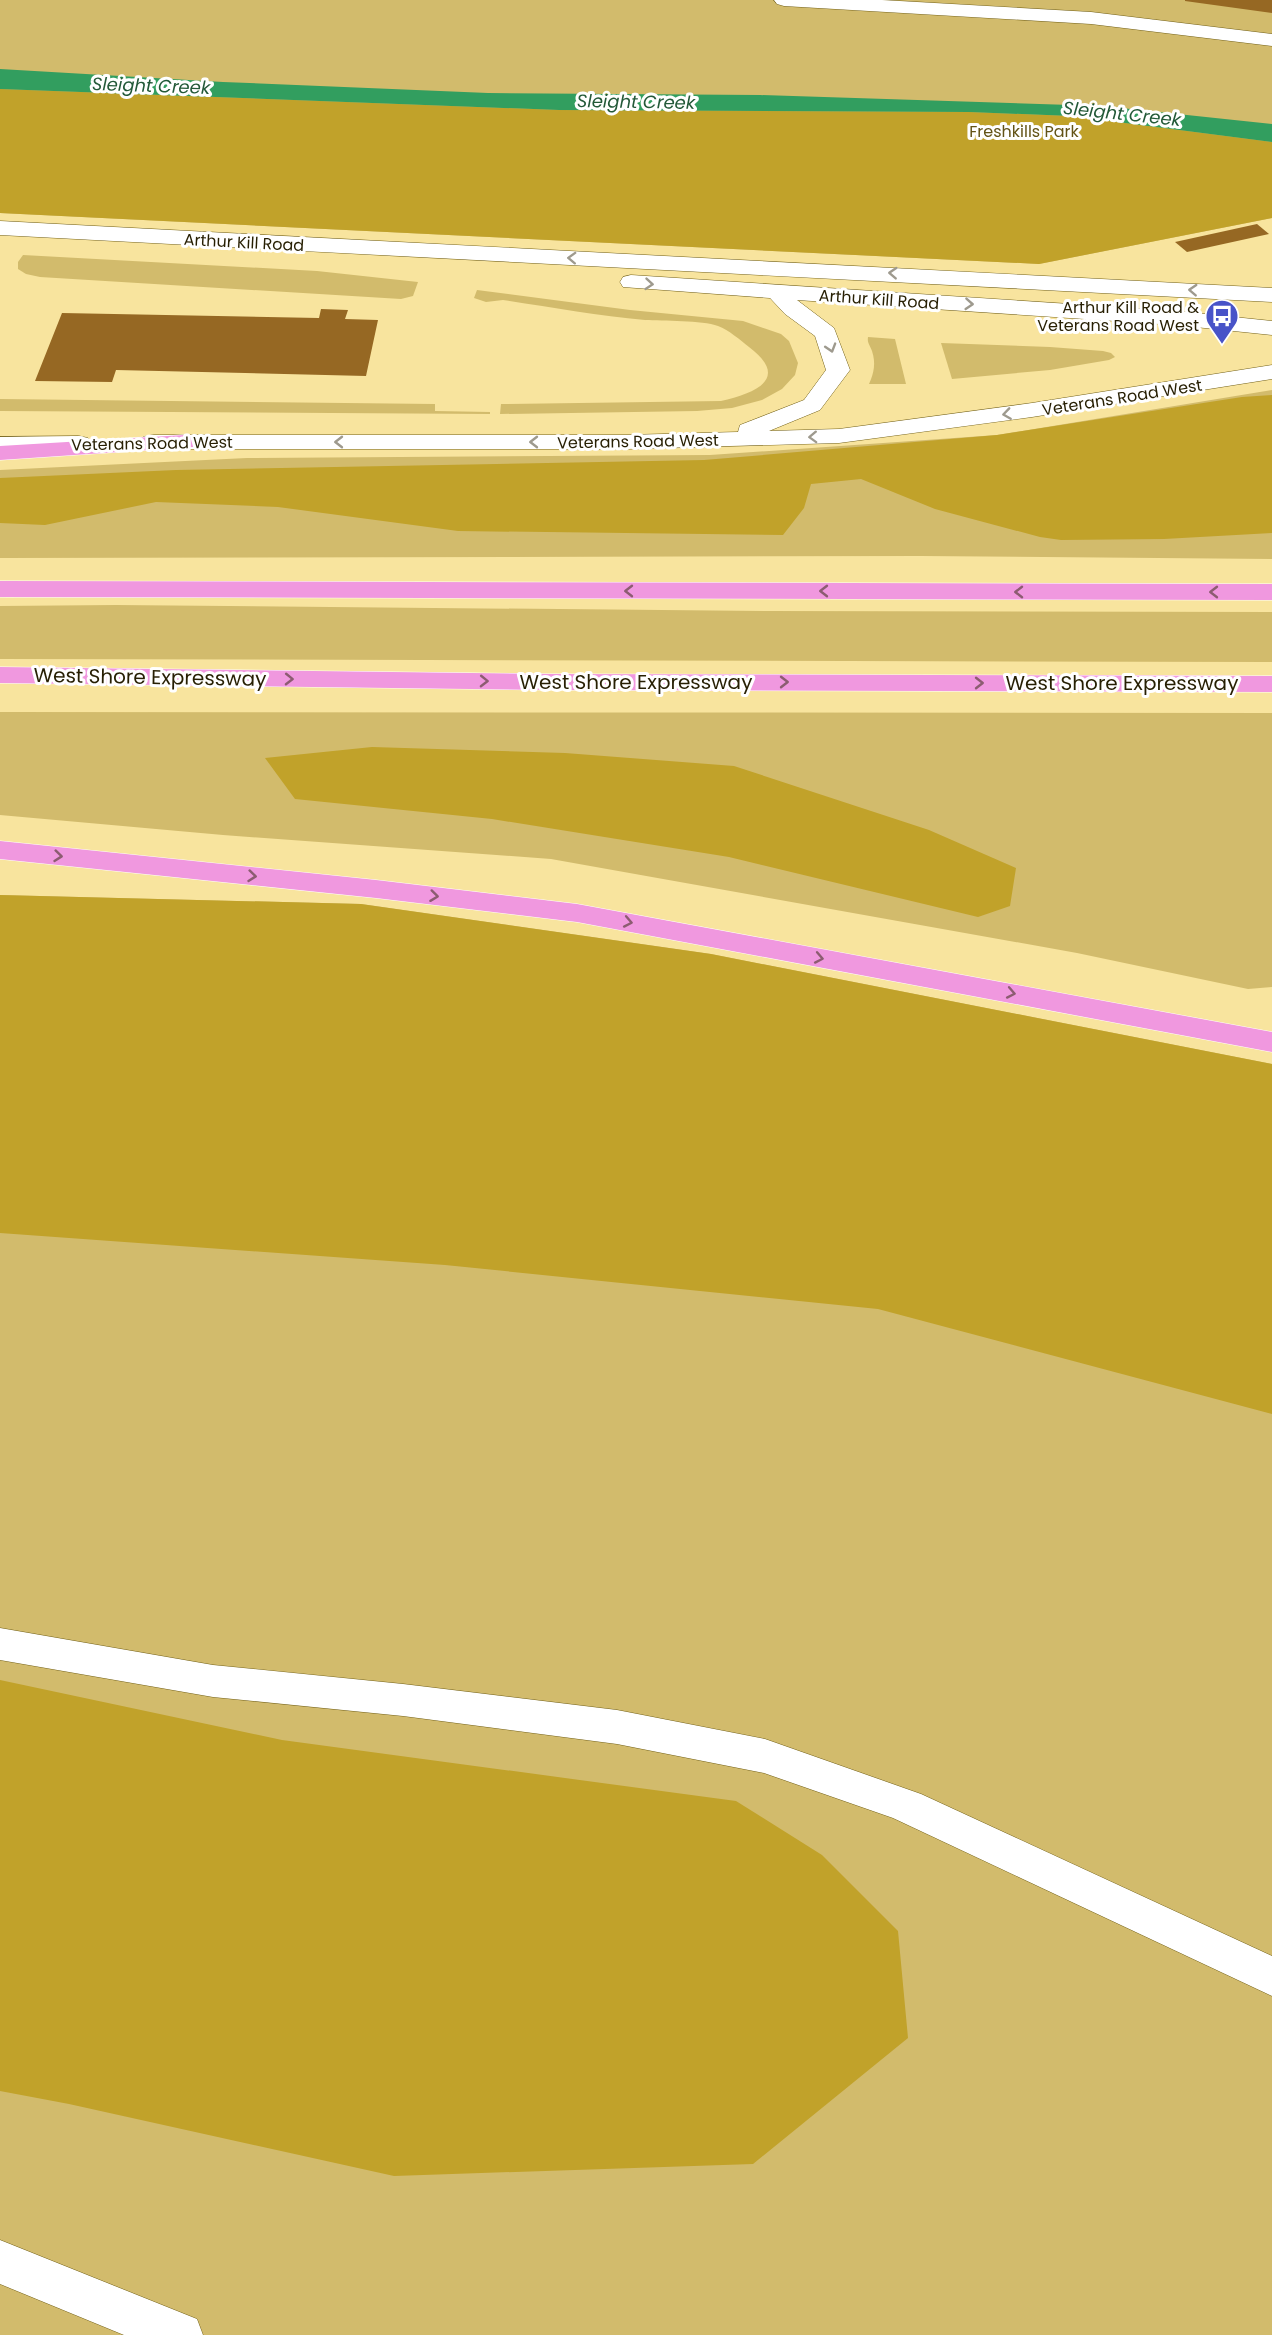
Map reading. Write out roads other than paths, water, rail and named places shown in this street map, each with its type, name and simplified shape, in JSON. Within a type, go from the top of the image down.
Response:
[{"type":"highway","points":[[0,453],[184,442]]},
{"type":"highway","points":[[0,589],[1272,592]]},
{"type":"highway","name":"West Shore Expressway","points":[[0,675],[562,682],[1272,684]]},
{"type":"highway","points":[[0,850],[376,889],[577,913],[1272,1042]]},
{"type":"street","points":[[784,0],[1091,18],[1272,40]]},
{"type":"street","name":"Arthur Kill Road","points":[[0,228],[1272,295]]},
{"type":"street","name":"Arthur Kill Road","points":[[489,255],[544,272],[601,280],[1176,318],[1272,328]]},
{"type":"street","points":[[626,442],[751,430],[812,405],[838,370],[826,333],[793,309],[777,292]]},
{"type":"street","name":"Veterans Road West","points":[[0,444],[626,442],[839,436],[1032,410],[1272,372]]},
{"type":"street","points":[[0,1644],[213,1681],[403,1700],[617,1727],[765,1756],[908,1806],[1272,1977]]},
{"type":"street","points":[[0,2262],[180,2335]]},
{"type":"water","name":"Sleight Creek","points":[[0,69],[223,82],[488,93],[760,95],[1102,106],[1272,124],[1272,142],[1071,116],[969,112],[559,110],[0,89]]},
{"type":"place","name":"Arthur Kill Road & Veterans Road West","points":[[1222,345]]},
{"type":"park label","name":"Freshkills Park","points":[[1024,131]]}]
